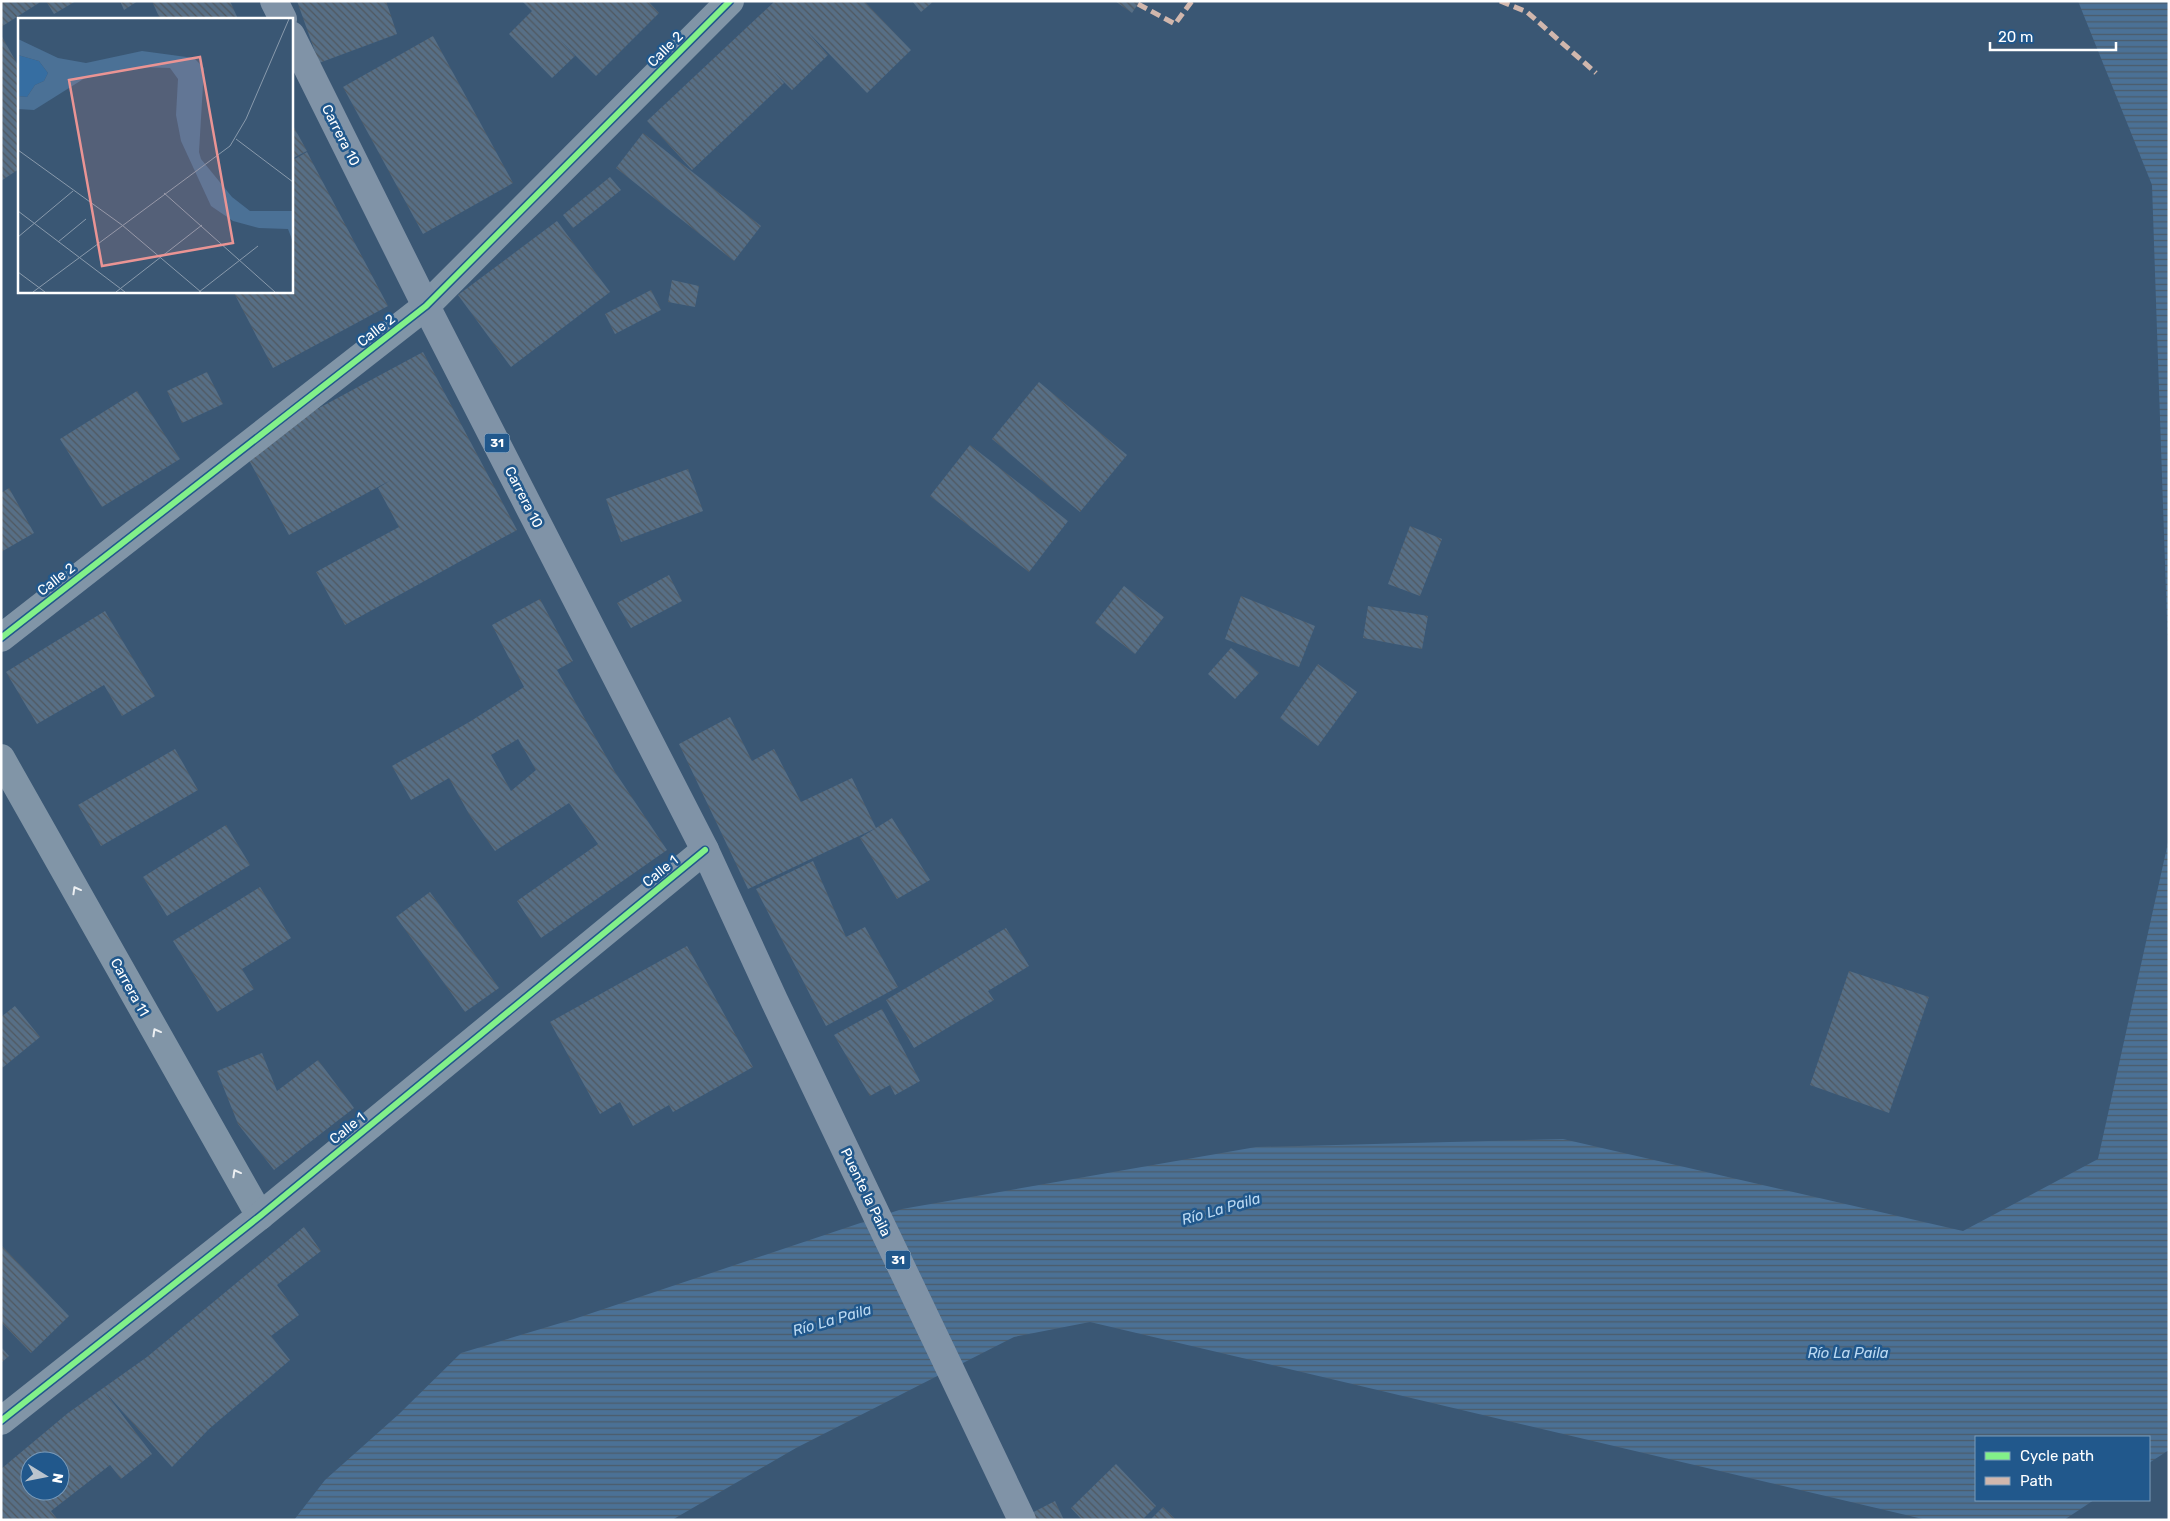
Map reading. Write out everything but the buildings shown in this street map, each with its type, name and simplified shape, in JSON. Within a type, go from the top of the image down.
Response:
[{"type":"main road","points":[[274,1],[282,18]]},
{"type":"main road","name":"Carrera 10","points":[[292,37],[426,306],[705,850]]},
{"type":"main road","name":"Puente la Paila","points":[[705,850],[774,1000],[1022,1520]]},
{"type":"street","name":"Calle 2","points":[[1,638],[426,306],[730,1]]},
{"type":"street","name":"Carrera 11","points":[[1,758],[260,1216]]},
{"type":"street","name":"Calle 1","points":[[1,1421],[260,1216],[705,850]]},
{"type":"water","points":[[2078,1],[2169,1],[2169,680],[2152,185]]},
{"type":"water","name":"Río La Paila","points":[[2169,838],[2169,1450],[2150,1462],[2150,1436],[1975,1436],[1975,1501],[2092,1501],[2064,1520],[1927,1520],[1090,1322],[1014,1337],[796,1448],[672,1520],[294,1520],[325,1480],[399,1414],[461,1353],[574,1319],[902,1209],[1256,1147],[1563,1139],[1963,1231],[2098,1159]]},
{"type":"marked path","points":[[1138,4],[1175,24],[1192,1]]},
{"type":"marked path","points":[[1500,1],[1527,12],[1596,73]]},
{"type":"cycle path","points":[[1,638],[426,306],[730,1]]},
{"type":"cycle path","points":[[1,1421],[260,1216],[705,850]]}]
